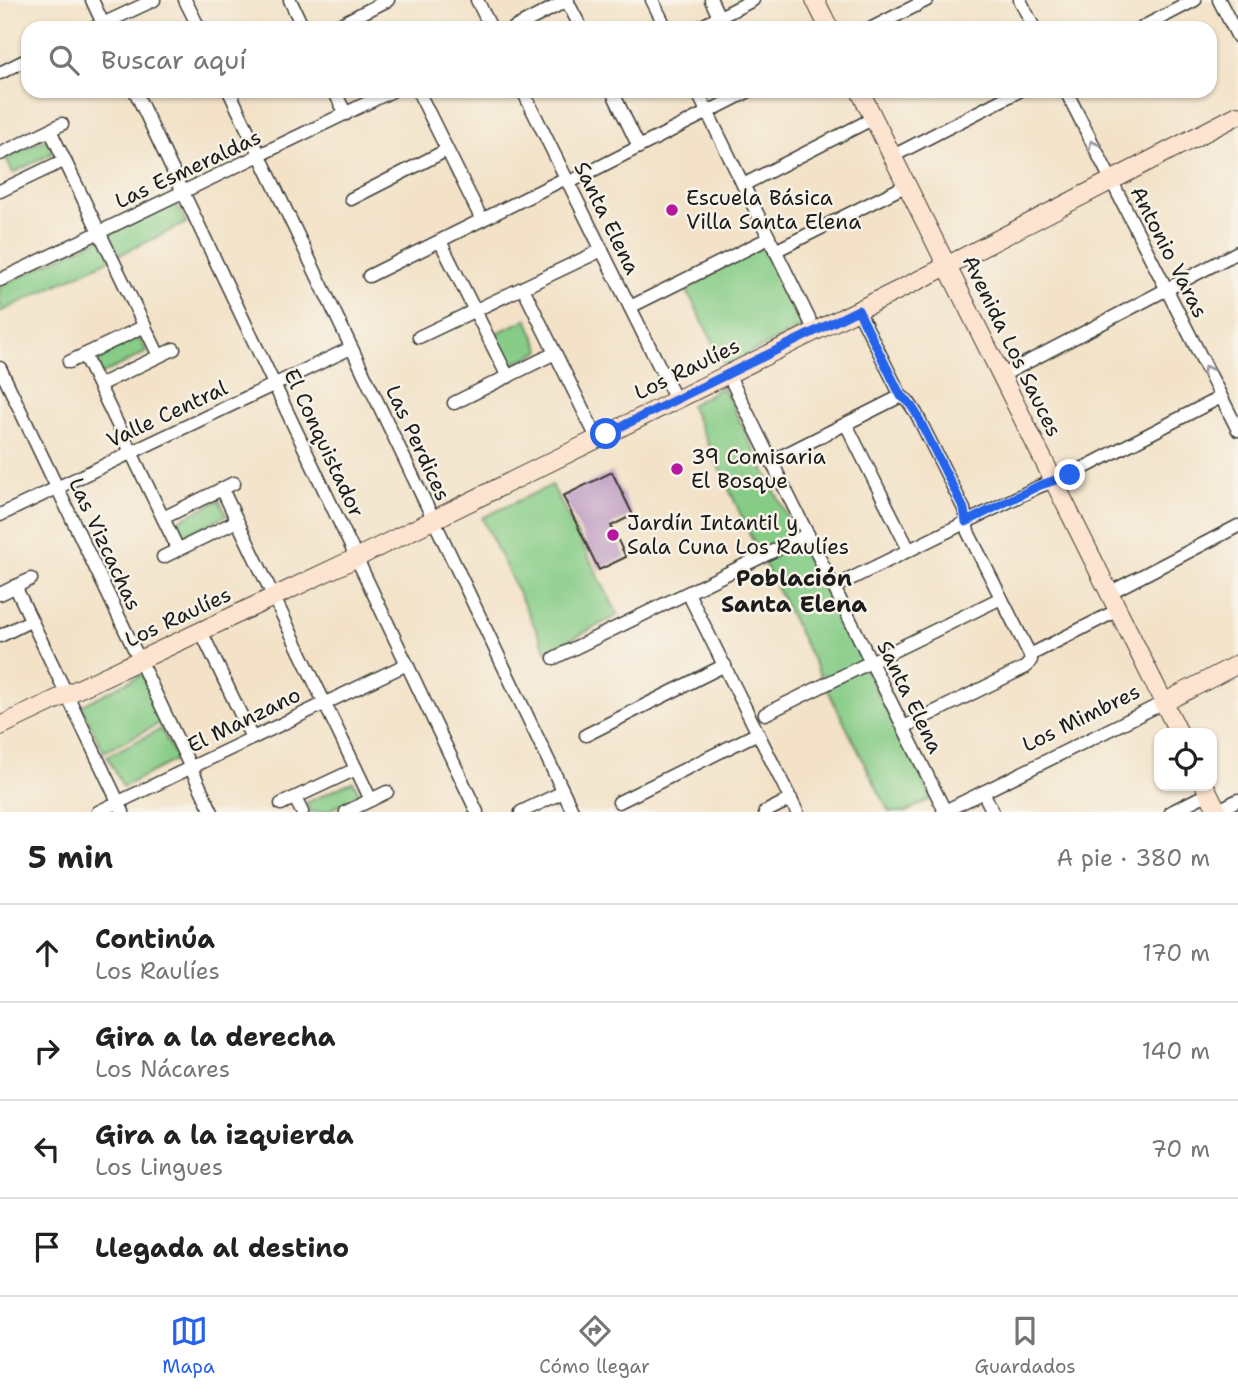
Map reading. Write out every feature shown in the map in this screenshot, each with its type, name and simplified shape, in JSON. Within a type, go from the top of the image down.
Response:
[{"type":"street","points":[[92,0],[99,21]]},
{"type":"street","points":[[113,21],[154,0]]},
{"type":"street","points":[[185,0],[196,21]]},
{"type":"street","points":[[289,0],[300,21]]},
{"type":"street","points":[[347,21],[388,0]]},
{"type":"street","points":[[477,0],[488,21]]},
{"type":"street","points":[[528,21],[568,0],[578,21]]},
{"type":"street","points":[[652,0],[662,21]]},
{"type":"street","points":[[710,0],[719,17]]},
{"type":"street","points":[[711,21],[752,0]]},
{"type":"street","points":[[815,0],[826,21]]},
{"type":"street","points":[[886,21],[927,0]]},
{"type":"street","points":[[1020,0],[1030,21]]},
{"type":"street","points":[[1154,21],[1195,0]]},
{"type":"street","points":[[1219,0],[1238,37]]},
{"type":"street","points":[[0,73],[21,63]]},
{"type":"street","name":"El Conquistador","points":[[138,98],[478,812]]},
{"type":"street","name":"Las Perdices","points":[[232,98],[573,812]]},
{"type":"street","points":[[338,98],[346,114]]},
{"type":"street","name":"Las Esmeraldas","points":[[0,280],[378,98]]},
{"type":"street","points":[[421,98],[482,220]]},
{"type":"street","name":"Santa Elena","points":[[526,98],[676,400]]},
{"type":"street","points":[[615,98],[639,147]]},
{"type":"street","points":[[700,98],[815,331]]},
{"type":"street","points":[[369,276],[735,98]]},
{"type":"street","name":"Avenida Los Sauces","points":[[864,98],[1176,728]]},
{"type":"street","points":[[893,156],[1005,98]]},
{"type":"street","name":"Antonio Varas","points":[[1070,98],[1238,430]]},
{"type":"street","name":"Los Raulíes","points":[[0,726],[356,558],[729,374],[947,266],[1238,115]]},
{"type":"street","points":[[743,185],[874,118]]},
{"type":"street","points":[[0,154],[56,127],[65,160],[159,356]]},
{"type":"street","points":[[351,199],[447,150]]},
{"type":"street","points":[[1,187],[65,160]]},
{"type":"street","points":[[775,251],[907,185]]},
{"type":"street","points":[[630,307],[769,238]]},
{"type":"street","points":[[440,241],[508,377]]},
{"type":"street","points":[[419,337],[602,250]]},
{"type":"street","points":[[1001,376],[1238,253]]},
{"type":"street","points":[[523,288],[597,438]]},
{"type":"street","points":[[858,310],[901,396],[916,413],[964,509],[968,532],[1031,660],[1026,667],[904,727]]},
{"type":"street","points":[[69,362],[145,326]]},
{"type":"street","name":"Valle Central","points":[[0,515],[351,348]]},
{"type":"street","points":[[99,385],[174,349]]},
{"type":"street","points":[[454,403],[555,354]]},
{"type":"street","points":[[84,355],[178,550]]},
{"type":"street","name":"Las Vizcachas","points":[[0,368],[212,812]]},
{"type":"street","name":"Santa Elena","points":[[729,374],[944,811]]},
{"type":"street","points":[[772,461],[901,396]]},
{"type":"street","points":[[834,587],[1038,486],[1070,475],[1221,397]]},
{"type":"street","points":[[846,424],[908,550]]},
{"type":"street","points":[[163,518],[234,483]]},
{"type":"street","points":[[222,489],[371,800]]},
{"type":"street","points":[[163,557],[237,521]]},
{"type":"street","points":[[1109,593],[1238,526]]},
{"type":"street","points":[[554,659],[808,534]]},
{"type":"street","points":[[0,594],[31,579]]},
{"type":"street","points":[[15,586],[121,807]]},
{"type":"street","points":[[688,593],[797,812]]},
{"type":"street","points":[[765,714],[1001,598]]},
{"type":"street","points":[[1030,654],[1118,610]]},
{"type":"street","points":[[0,636],[30,621]]},
{"type":"street","points":[[201,631],[252,738]]},
{"type":"street","name":"El Manzano","points":[[98,812],[121,807],[191,767],[407,664]]},
{"type":"street","name":"Los Mimbres","points":[[944,811],[1238,664]]},
{"type":"street","points":[[586,735],[724,665]]},
{"type":"street","points":[[618,802],[758,733]]},
{"type":"street","points":[[281,804],[356,769]]},
{"type":"street","points":[[1171,812],[1205,791]]},
{"type":"street","points":[[1207,791],[1217,811],[1238,800]]},
{"type":"street","points":[[346,812],[387,792]]},
{"type":"street","points":[[521,812],[563,792]]},
{"type":"street","points":[[983,792],[993,812]]},
{"type":"street","points":[[295,797],[302,812]]},
{"type":"street","points":[[765,812],[791,799]]},
{"type":"green space","points":[[46,139],[53,153],[13,173],[6,158]]},
{"type":"green space","points":[[176,202],[186,223],[0,312],[0,286]]},
{"type":"green space","points":[[765,244],[806,325],[725,366],[684,285]]},
{"type":"green space","points":[[527,319],[541,351],[508,366],[494,334]]},
{"type":"green space","points":[[139,337],[147,352],[100,375],[93,360]]},
{"type":"green space","points":[[723,387],[932,798],[906,812],[889,812],[754,543],[690,405]]},
{"type":"green space","points":[[552,485],[618,615],[547,652],[482,518]]},
{"type":"green space","points":[[219,500],[227,515],[180,538],[173,523]]},
{"type":"green space","points":[[142,674],[166,720],[104,752],[81,706]]},
{"type":"green space","points":[[161,729],[177,759],[123,787],[107,756]]},
{"type":"green space","points":[[353,781],[360,795],[326,812],[310,812],[306,803]]},
{"type":"building","points":[[612,472],[633,515],[611,526],[626,557],[599,570],[563,496]]},
{"type":"place","name":"Escuela Básica Villa Santa Elena","points":[[672,210]]},
{"type":"place","name":"39 Comisaria El Bosque","points":[[677,469]]},
{"type":"place","name":"Jardín Intantil y Sala Cuna Los Raulíes","points":[[613,535]]},
{"type":"district","name":"Población Santa Elena","points":[[794,591]]},
{"type":"route","points":[[606,434],[858,310],[901,396],[916,413],[964,509],[966,522],[1038,486],[1070,475]]}]
